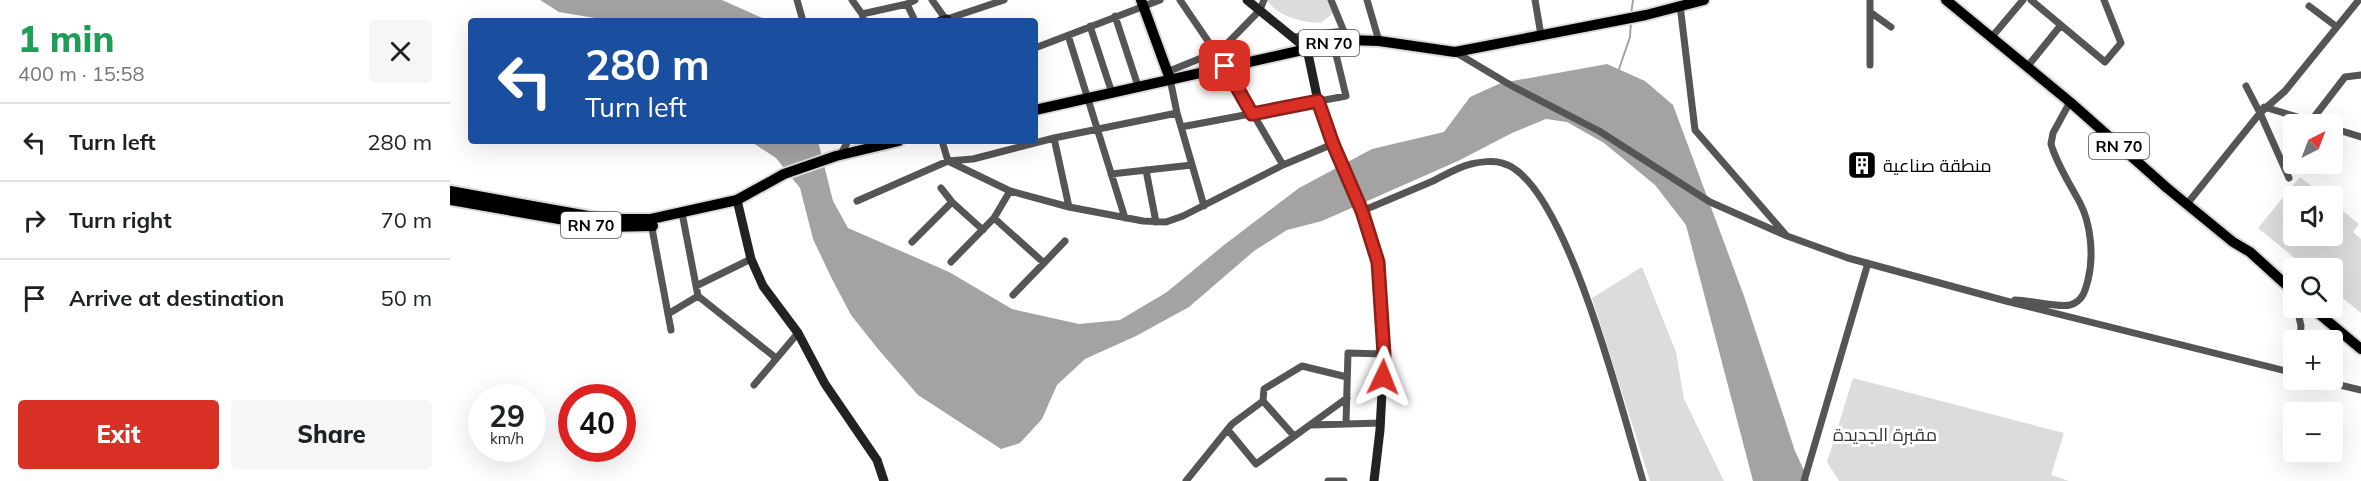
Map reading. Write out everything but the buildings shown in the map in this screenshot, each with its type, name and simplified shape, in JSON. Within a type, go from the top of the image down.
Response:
[{"type":"main road","name":"RN 70","points":[[1038,109],[1138,87],[1168,76],[1307,49],[1333,42],[1346,35],[1455,52],[1646,15],[1704,0]]},
{"type":"main road","name":"RN 70","points":[[1946,0],[2070,102],[2187,204],[2233,242],[2250,252],[2283,282]]},
{"type":"main road","points":[[1142,3],[1168,76]]},
{"type":"main road","name":"RN 70","points":[[450,191],[499,204],[605,223],[651,222],[683,216],[733,200],[784,174],[839,155],[886,144]]},
{"type":"main road","name":"RN 70","points":[[450,200],[499,204]]},
{"type":"main road","points":[[2324,318],[2361,349]]},
{"type":"street","points":[[852,0],[863,17],[915,0]]},
{"type":"street","points":[[932,0],[943,18]]},
{"type":"street","points":[[950,18],[1004,0]]},
{"type":"street","points":[[1038,47],[1142,3],[1160,0]]},
{"type":"street","points":[[1180,0],[1225,66],[1283,165]]},
{"type":"street","points":[[1247,0],[1307,49],[1318,101],[1333,144],[1361,208],[1378,262],[1384,354],[1381,423],[1374,481]]},
{"type":"street","points":[[1204,206],[1168,76],[1216,53],[1260,10],[1264,0]]},
{"type":"street","points":[[1293,37],[1346,35],[1331,0]]},
{"type":"street","points":[[1367,0],[1379,41]]},
{"type":"street","points":[[1535,0],[1541,36]]},
{"type":"street","points":[[1870,0],[1870,65]]},
{"type":"street","points":[[1991,38],[2023,0]]},
{"type":"street","points":[[2031,0],[2105,62],[2121,43],[2104,0]]},
{"type":"street","points":[[800,1],[803,18]]},
{"type":"street","points":[[2187,204],[2260,113],[2285,91],[2358,1]]},
{"type":"street","points":[[907,4],[914,18]]},
{"type":"street","points":[[1680,5],[1695,130],[1787,236]]},
{"type":"street","points":[[2309,6],[2337,27]]},
{"type":"street","points":[[1870,12],[1891,27]]},
{"type":"street","points":[[1114,16],[1138,87]]},
{"type":"street","points":[[2027,68],[2061,25]]},
{"type":"street","points":[[1090,26],[1112,93]]},
{"type":"street","points":[[1068,36],[1125,218]]},
{"type":"street","points":[[1181,126],[1346,96],[1333,42]]},
{"type":"street","points":[[1455,52],[1512,86],[1599,131],[1710,202],[1787,236],[1868,263],[2006,301],[2283,370]]},
{"type":"street","points":[[2317,114],[2345,77],[2361,75]]},
{"type":"street","points":[[2246,86],[2289,178]]},
{"type":"street","points":[[2006,301],[2032,300],[2068,306],[2077,302],[2085,292],[2091,271],[2091,256],[2085,214],[2051,144],[2053,133],[2070,102]]},
{"type":"street","points":[[2256,105],[2286,114]]},
{"type":"street","points":[[1038,142],[1177,113]]},
{"type":"street","points":[[2343,131],[2361,137]]},
{"type":"street","points":[[1054,138],[1069,207]]},
{"type":"street","points":[[839,155],[846,144]]},
{"type":"street","points":[[943,144],[948,161],[1011,191],[1069,207],[1125,218],[1166,222],[1204,206],[1283,165],[1333,144]]},
{"type":"street","points":[[857,201],[948,161],[973,159],[1031,144]]},
{"type":"street","points":[[1361,208],[1470,164],[1503,163],[1516,170],[1532,184],[1566,242],[1598,333],[1642,481]]},
{"type":"street","points":[[1111,174],[1192,165]]},
{"type":"street","points":[[1146,170],[1156,222]]},
{"type":"street","points":[[941,188],[952,202],[983,230]]},
{"type":"street","points":[[951,262],[994,218],[1011,191]]},
{"type":"street","points":[[733,200],[751,260],[764,286],[798,333],[825,384],[877,460],[884,481]]},
{"type":"street","points":[[912,242],[952,202]]},
{"type":"street","points":[[683,216],[698,296],[776,358]]},
{"type":"street","points":[[994,218],[1044,263]]},
{"type":"street","points":[[651,222],[671,330]]},
{"type":"street","points":[[1013,296],[1065,241]]},
{"type":"street","points":[[696,286],[751,260]]},
{"type":"street","points":[[1804,481],[1868,263]]},
{"type":"street","points":[[668,314],[698,296]]},
{"type":"street","points":[[754,385],[798,333]]},
{"type":"street","points":[[1346,423],[1348,353],[1384,354]]},
{"type":"street","points":[[1294,436],[1263,401],[1264,389],[1302,366],[1347,377]]},
{"type":"street","points":[[2343,386],[2361,390]]},
{"type":"street","points":[[1227,430],[1256,464],[1347,398]]},
{"type":"street","points":[[1186,481],[1227,430],[1263,401]]},
{"type":"street","points":[[1310,425],[1381,423]]},
{"type":"street","points":[[1328,481],[1344,481]]},
{"type":"green space","points":[[1266,0],[1327,0],[1333,13],[1321,23],[1306,21],[1291,18],[1278,11]]},
{"type":"green space","points":[[2300,177],[2312,186],[2293,186]]},
{"type":"green space","points":[[2283,198],[2283,246],[2343,246],[2343,211],[2359,224],[2353,232],[2361,239],[2361,313],[2343,298],[2343,258],[2295,258],[2258,228]]},
{"type":"green space","points":[[1642,267],[1676,352],[1684,399],[1724,481],[1650,481],[1592,298]]},
{"type":"green space","name":"مقبرة الجديدة","points":[[1853,378],[2064,433],[2051,475],[2069,481],[1839,481],[1827,462]]},
{"type":"shaded area","points":[[540,0],[722,0],[762,18],[595,18],[559,12]]},
{"type":"shaded area","points":[[1607,64],[1645,81],[1673,105],[1744,296],[1795,451],[1809,481],[1753,481],[1686,225],[1655,185],[1604,143],[1567,122],[1546,119],[1322,221],[1287,230],[1254,251],[1189,307],[1136,336],[1085,359],[1057,385],[1042,419],[1020,443],[1001,449],[918,395],[878,349],[851,315],[832,279],[813,239],[800,188],[776,158],[755,144],[819,144],[833,201],[848,228],[949,272],[1012,309],[1079,324],[1120,320],[1167,292],[1299,188],[1372,149],[1444,132],[1470,97],[1501,83]]},
{"type":"waterway","points":[[1631,15],[1633,0]]},
{"type":"waterway","points":[[1619,69],[1630,37],[1631,21]]},
{"type":"place","name":"منطقة صناعية","points":[[1862,165]]},
{"type":"route","points":[[1225,66],[1252,114],[1318,101],[1333,144],[1362,211],[1378,262],[1384,354],[1383,377]]}]
